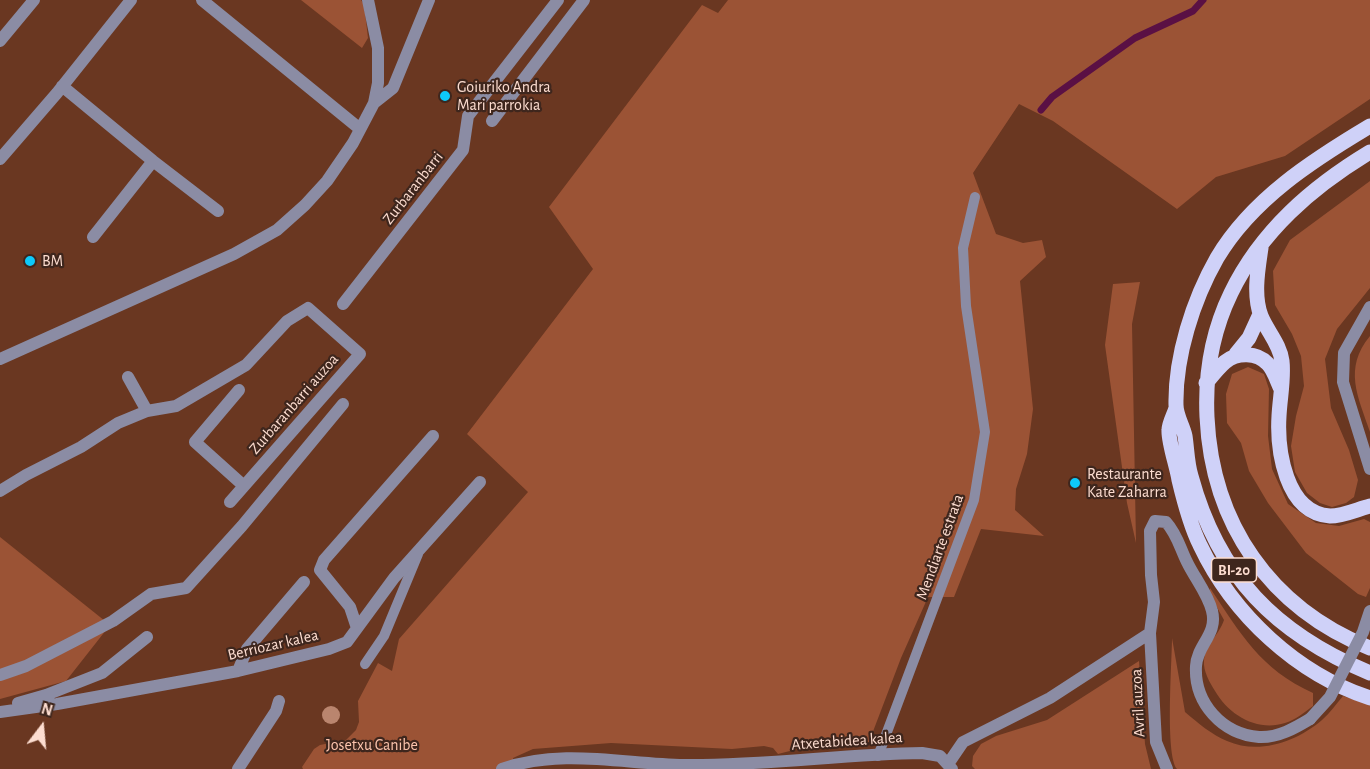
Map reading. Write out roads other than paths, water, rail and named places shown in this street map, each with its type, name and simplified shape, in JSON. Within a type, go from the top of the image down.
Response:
[{"type":"main road","name":"BI-20","points":[[1370,126],[1313,161],[1260,204],[1217,258],[1188,323],[1177,375],[1176,408],[1185,434],[1190,475],[1204,516],[1224,558],[1269,613],[1301,638],[1336,659],[1370,673]]},
{"type":"main road","name":"BI-20","points":[[1370,152],[1316,189],[1271,231],[1247,265],[1227,302],[1211,348],[1206,383],[1208,444],[1215,481],[1238,535],[1258,565],[1279,590],[1312,617],[1344,638],[1370,648]]},
{"type":"main road","points":[[1262,245],[1256,286],[1260,314],[1277,343],[1282,358],[1278,442],[1284,472],[1297,496],[1316,512],[1329,516],[1370,506]]},
{"type":"main road","points":[[1206,383],[1249,338],[1260,314]]},
{"type":"main road","points":[[1236,354],[1259,358],[1268,363],[1281,389]]},
{"type":"main road","points":[[1176,408],[1169,430],[1184,499],[1200,545],[1239,607],[1299,663],[1370,698]]},
{"type":"street","points":[[0,41],[34,0]]},
{"type":"street","points":[[0,159],[131,0]]},
{"type":"street","points":[[202,0],[360,129]]},
{"type":"street","points":[[0,359],[234,254],[277,230],[305,206],[327,181],[374,103],[378,83],[378,48],[368,0]]},
{"type":"street","points":[[374,103],[393,88],[429,0]]},
{"type":"street","name":"Zurbaranbarri","points":[[343,304],[463,150],[468,116],[558,0]]},
{"type":"street","points":[[492,121],[584,0]]},
{"type":"street","points":[[62,86],[218,212]]},
{"type":"street","points":[[93,237],[153,161]]},
{"type":"street","points":[[1370,307],[1344,353],[1343,382],[1370,470]]},
{"type":"street","name":"Zurbaranbarri auzoa","points":[[0,491],[81,447],[118,423],[147,411],[176,406],[246,365],[287,321],[308,308],[360,354],[230,502]]},
{"type":"street","points":[[128,377],[147,411]]},
{"type":"street","points":[[239,390],[195,442],[244,486]]},
{"type":"street","points":[[0,675],[26,666],[113,621],[152,594],[186,588],[242,526],[343,404]]},
{"type":"street","points":[[357,628],[350,607],[320,570],[324,560],[432,436]]},
{"type":"street","name":"Berriozar kalea","points":[[0,711],[57,705],[238,671],[328,649],[347,642],[394,579],[480,482]]},
{"type":"street","name":"Avril auzoa","points":[[1167,769],[1156,742],[1150,633],[1154,602],[1150,566],[1150,531],[1155,521],[1166,522],[1173,530],[1186,561],[1212,609],[1214,626],[1196,664],[1197,687],[1206,708],[1221,723],[1239,732],[1258,737],[1273,735],[1294,729],[1310,719],[1330,697],[1363,632],[1370,611]]},
{"type":"street","points":[[238,671],[247,649],[304,582]]},
{"type":"street","name":"Atxetabidea kalea","points":[[502,769],[585,758],[683,767],[922,753],[940,756],[950,766],[963,742],[1050,698],[1150,633]]},
{"type":"street","points":[[0,711],[102,673],[147,637]]},
{"type":"street","points":[[238,769],[276,711],[279,701]]},
{"type":"lane","name":"Mendiarte estrata","points":[[878,756],[974,500],[985,432],[966,306],[963,248],[975,197]]},
{"type":"lane","points":[[365,664],[384,636],[420,550]]},
{"type":"waterway","points":[[1041,110],[1052,97],[1135,38],[1193,11],[1203,0]]},
{"type":"place","name":"Goiuriko Andra Mari parrokia","points":[[445,96]]},
{"type":"place","name":"BM","points":[[30,261]]},
{"type":"place","name":"Restaurante Kate Zaharra","points":[[1075,483]]},
{"type":"park label","name":"Josetxu Canibe","points":[[372,745]]}]
